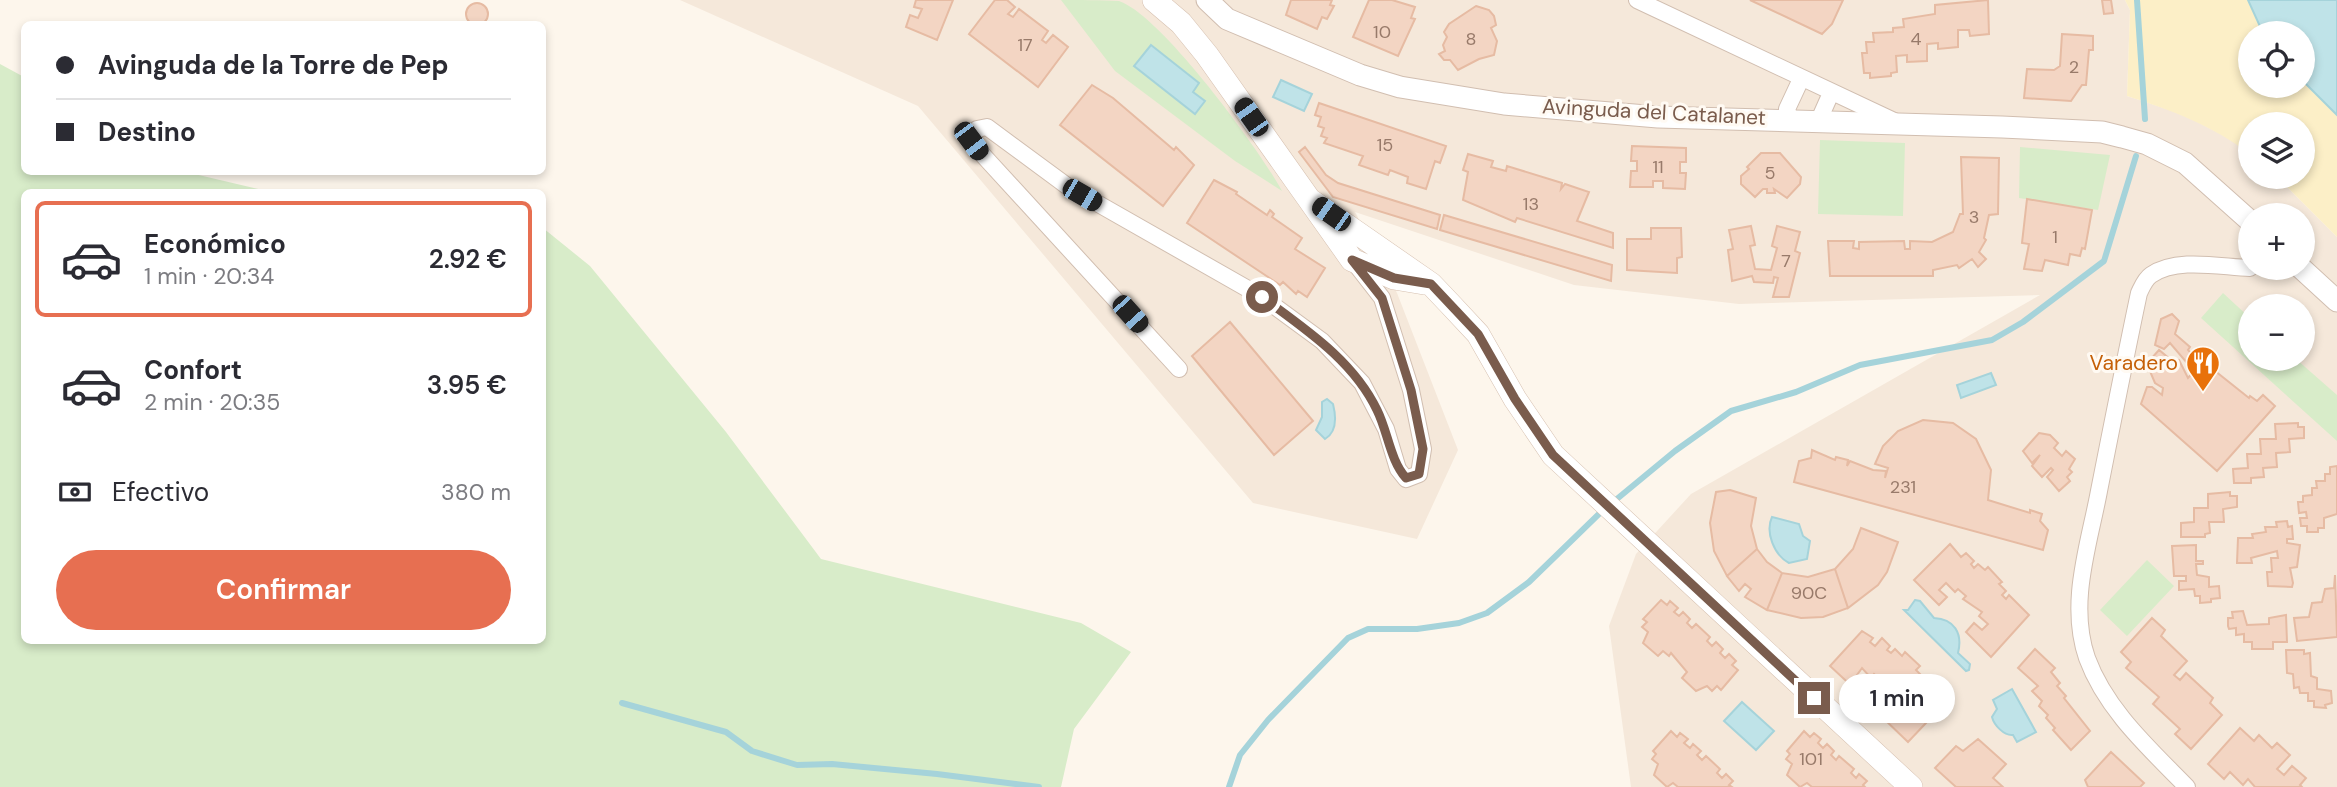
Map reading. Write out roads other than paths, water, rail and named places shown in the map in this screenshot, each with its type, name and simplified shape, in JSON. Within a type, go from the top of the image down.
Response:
[{"type":"main road","points":[[1154,0],[1181,23],[1207,55],[1352,260],[1394,278],[1431,284]]},
{"type":"main road","points":[[1310,200],[1431,284],[1478,334],[1515,399],[1553,455],[1911,787]]},
{"type":"street","name":"Avinguda del Catalanet","points":[[1207,0],[1227,19],[1360,75],[1400,87],[1504,104],[1658,117],[1819,120],[2112,134],[2147,144],[2185,163],[2238,209]]},
{"type":"street","points":[[1637,0],[1899,123]]},
{"type":"street","points":[[1790,119],[1787,109],[1801,79]]},
{"type":"street","points":[[1819,120],[1831,93]]},
{"type":"street","points":[[1179,369],[981,153],[971,141],[977,129],[987,127],[1067,186],[1262,297],[1322,341],[1362,383],[1386,429],[1398,469],[1406,478],[1419,474],[1423,449],[1411,390],[1382,298],[1352,260]]},
{"type":"street","points":[[2187,787],[2127,724],[2104,691],[2087,657],[2080,622],[2082,569],[2139,293],[2148,276],[2165,268],[2184,265],[2238,267]]},
{"type":"street","points":[[2314,280],[2337,301]]},
{"type":"water","points":[[2248,0],[2337,0],[2337,115],[2315,93],[2315,21],[2258,21]]},
{"type":"water","points":[[1151,45],[1199,83],[1193,92],[1205,101],[1195,114],[1134,66]]},
{"type":"water","points":[[1281,80],[1312,94],[1304,111],[1273,97]]},
{"type":"water","points":[[1991,373],[1996,385],[1961,398],[1957,385]]},
{"type":"water","points":[[1327,399],[1333,404],[1335,419],[1332,432],[1325,439],[1316,430],[1322,417],[1322,402]]},
{"type":"water","points":[[1772,517],[1799,524],[1803,536],[1810,541],[1807,559],[1789,563],[1779,555],[1770,536]]},
{"type":"water","points":[[1915,600],[1920,601],[1934,618],[1952,624],[1958,633],[1958,653],[1970,664],[1969,670],[1966,671],[1904,610],[1908,610]]},
{"type":"water","points":[[2012,689],[2036,732],[2017,742],[2013,735],[2000,729],[1992,717],[1997,709],[1993,700]]},
{"type":"water","points":[[1742,702],[1774,731],[1756,750],[1724,721]]},
{"type":"waterway","points":[[2137,0],[2145,119]]},
{"type":"waterway","points":[[1612,503],[1675,451],[1731,411],[1796,392],[1860,365],[1992,340],[2023,322],[2104,261],[2136,156]]},
{"type":"waterway","points":[[1229,787],[1240,755],[1268,720],[1348,638],[1368,629],[1417,629],[1459,623],[1487,613],[1529,582],[1603,510]]},
{"type":"waterway","points":[[622,703],[726,732],[752,751],[797,765],[832,764],[1039,787]]},
{"type":"place","name":"Varadero","points":[[2203,393]]}]
